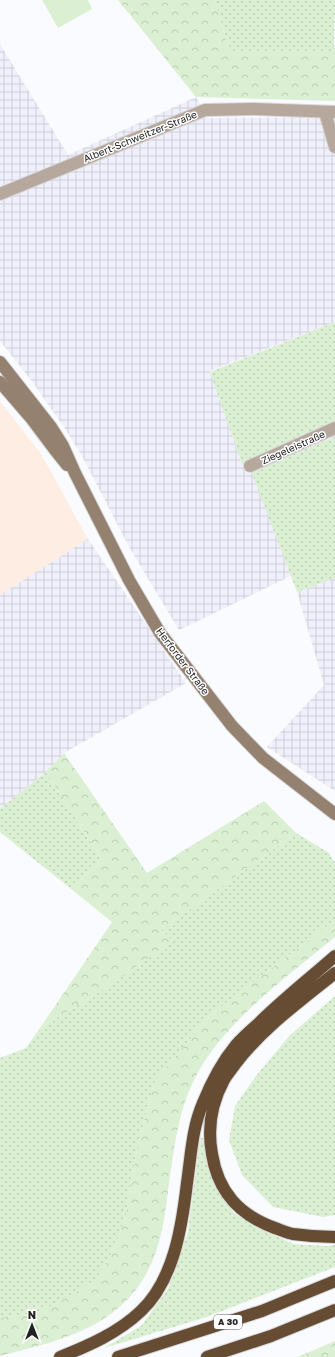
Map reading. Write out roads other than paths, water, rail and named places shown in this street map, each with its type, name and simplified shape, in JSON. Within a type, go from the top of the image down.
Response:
[{"type":"highway","points":[[60,1357],[81,1349],[114,1332],[141,1311],[158,1291],[171,1262],[179,1235],[194,1133],[202,1104],[220,1069],[236,1045],[270,1012],[335,956]]},
{"type":"highway","points":[[335,973],[278,1018],[244,1053],[224,1080],[212,1108],[209,1138],[214,1170],[226,1191],[240,1209],[262,1223],[291,1233],[335,1237]]},
{"type":"highway","name":"A 30","points":[[118,1357],[262,1311],[335,1281]]},
{"type":"highway","points":[[207,1357],[271,1336],[335,1310]]},
{"type":"main road","name":"Herforder Straße","points":[[0,362],[63,446],[129,580],[160,633],[232,726],[263,758],[335,814]]},
{"type":"main road","name":"Herforder Straße","points":[[0,382],[75,473]]},
{"type":"street","name":"Albert-Schweitzer-Straße","points":[[0,194],[205,110],[253,109],[330,112]]},
{"type":"street","points":[[330,112],[335,147]]},
{"type":"street","name":"Ziegeleistraße","points":[[250,466],[335,428]]}]
